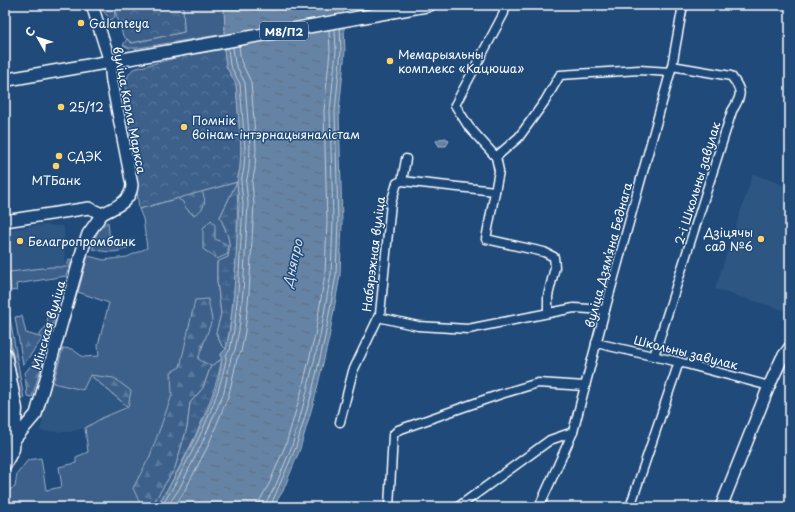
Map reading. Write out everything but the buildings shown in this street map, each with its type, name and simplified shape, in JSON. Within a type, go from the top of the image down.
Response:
[{"type":"main road","name":"М8/П2","points":[[5,80],[429,5]]},
{"type":"main road","points":[[5,354],[16,409],[13,449],[5,464]]},
{"type":"main road","points":[[5,390],[14,440]]},
{"type":"street","name":"вуліца Карла Маркса","points":[[92,5],[110,62],[112,82],[132,185],[132,191],[123,203],[102,214]]},
{"type":"street","points":[[504,5],[504,13],[455,105],[469,127],[496,157],[499,171],[486,239],[544,252],[554,258],[555,267],[548,296],[548,313]]},
{"type":"street","name":"вуліца Дзямʼяна Беднага","points":[[539,507],[573,432],[671,69],[683,5]]},
{"type":"street","name":"2-і Школьны завулак","points":[[496,157],[519,137],[545,100],[560,74],[671,69],[731,76],[739,86],[740,97],[732,110],[654,356]]},
{"type":"street","name":"Набярэжная вуліца","points":[[340,422],[353,371],[378,317],[391,203],[397,183],[402,181],[406,159]]},
{"type":"street","points":[[402,181],[495,191]]},
{"type":"street","points":[[5,221],[89,208],[102,214]]},
{"type":"street","name":"Мінская вуліца","points":[[14,440],[36,414],[88,234],[102,214]]},
{"type":"street","points":[[378,317],[418,326],[468,328],[574,308],[605,310]]},
{"type":"street","name":"Школьны завулак","points":[[596,343],[679,362],[769,386]]},
{"type":"street","points":[[721,507],[769,386],[782,358],[790,347]]},
{"type":"street","points":[[630,507],[679,362]]},
{"type":"street","points":[[388,507],[393,435],[398,430],[501,394],[538,383],[585,386]]},
{"type":"street","points":[[458,507],[550,440],[573,432]]},
{"type":"shaded area","name":"Дзіцячы сад №6","points":[[753,174],[776,182],[790,189],[790,312],[715,289]]},
{"type":"shaded area","points":[[41,225],[64,226],[65,267],[51,267],[9,272],[5,252],[5,236],[7,235],[6,230]]},
{"type":"shaded area","points":[[90,375],[128,407],[102,418],[85,428],[70,432],[40,431],[50,388],[53,383],[82,390]]},
{"type":"green space","points":[[101,5],[114,5],[115,17],[111,20],[103,11]]},
{"type":"green space","points":[[113,5],[183,5],[184,32],[132,43],[123,36]]},
{"type":"green space","points":[[183,5],[224,5],[225,34],[138,48],[129,48],[123,45],[127,39],[132,43],[184,32]]},
{"type":"green space","points":[[224,49],[226,66],[236,84],[241,148],[240,168],[237,182],[139,209],[125,86],[127,77],[133,69],[179,57]]},
{"type":"green space","points":[[237,182],[220,217],[229,241],[229,257],[217,262],[217,280],[221,314],[216,333],[221,344],[226,349],[221,354],[222,359],[211,366],[203,388],[190,403],[187,428],[151,507],[131,503],[127,507],[33,507],[15,501],[13,507],[5,507],[5,492],[15,487],[17,474],[28,460],[41,458],[46,490],[62,487],[59,467],[76,463],[76,457],[88,452],[85,428],[102,418],[128,407],[90,375],[83,390],[53,383],[63,348],[72,349],[83,357],[99,356],[98,345],[109,303],[78,292],[88,256],[104,260],[127,257],[147,248],[143,219],[139,209]]},
{"type":"green space","points":[[237,182],[236,266],[226,349],[221,344],[216,333],[221,314],[217,280],[217,262],[228,257],[229,241],[220,217]]},
{"type":"green space","points":[[203,188],[202,192],[205,200],[204,206],[193,215],[185,207],[183,202],[177,198]]},
{"type":"green space","points":[[211,220],[215,225],[215,239],[228,245],[228,254],[217,259],[203,249],[203,228]]},
{"type":"green space","points":[[108,222],[110,242],[134,240],[131,245],[116,252],[93,249],[97,233]]},
{"type":"green space","points":[[69,259],[72,260],[66,276],[16,284],[17,290],[11,291],[9,272],[51,267],[67,267]]},
{"type":"green space","points":[[5,289],[24,399],[21,400],[5,311]]},
{"type":"green space","points":[[208,299],[212,320],[198,359],[211,366],[203,388],[190,403],[187,428],[175,468],[151,507],[140,504],[133,488],[150,456],[172,395],[171,372],[180,367],[195,300]]},
{"type":"green space","points":[[48,312],[55,314],[52,327],[43,338],[38,337],[47,325]]},
{"type":"green space","points":[[22,316],[26,333],[43,338],[23,365],[15,317]]},
{"type":"green space","points":[[49,342],[32,397],[27,396],[25,373]]},
{"type":"green space","points":[[222,359],[215,387],[194,439],[163,496],[156,507],[151,507],[175,468],[187,428],[190,403],[203,388],[211,366]]},
{"type":"green space","points":[[90,375],[114,378],[131,391],[128,407]]},
{"type":"water","name":"Дняпро","points":[[224,5],[343,5],[345,51],[339,111],[342,222],[340,275],[329,338],[315,397],[300,449],[283,491],[273,507],[156,507],[175,476],[208,409],[221,368],[221,354],[226,349],[230,329],[234,292],[239,204],[237,182],[240,168],[241,148],[236,84],[226,66],[224,49]]},
{"type":"water","points":[[446,138],[449,141],[446,146],[439,146],[436,141]]},
{"type":"pier","points":[[345,12],[346,27],[222,49],[223,34]]},
{"type":"place","name":"Galanteya","points":[[81,23]]},
{"type":"place","name":"Мемарыяльны комплекс «Кацюша»","points":[[390,61]]},
{"type":"place","name":"25/12","points":[[61,107]]},
{"type":"place","name":"Помнік воінам-інтэрнацыяналістам","points":[[184,127]]},
{"type":"place","name":"СДЭК","points":[[59,156]]},
{"type":"place","name":"МТБанк","points":[[56,166]]},
{"type":"place","name":"Дзіцячы сад №6","points":[[761,239]]},
{"type":"place","name":"Белагропромбанк","points":[[20,241]]}]
